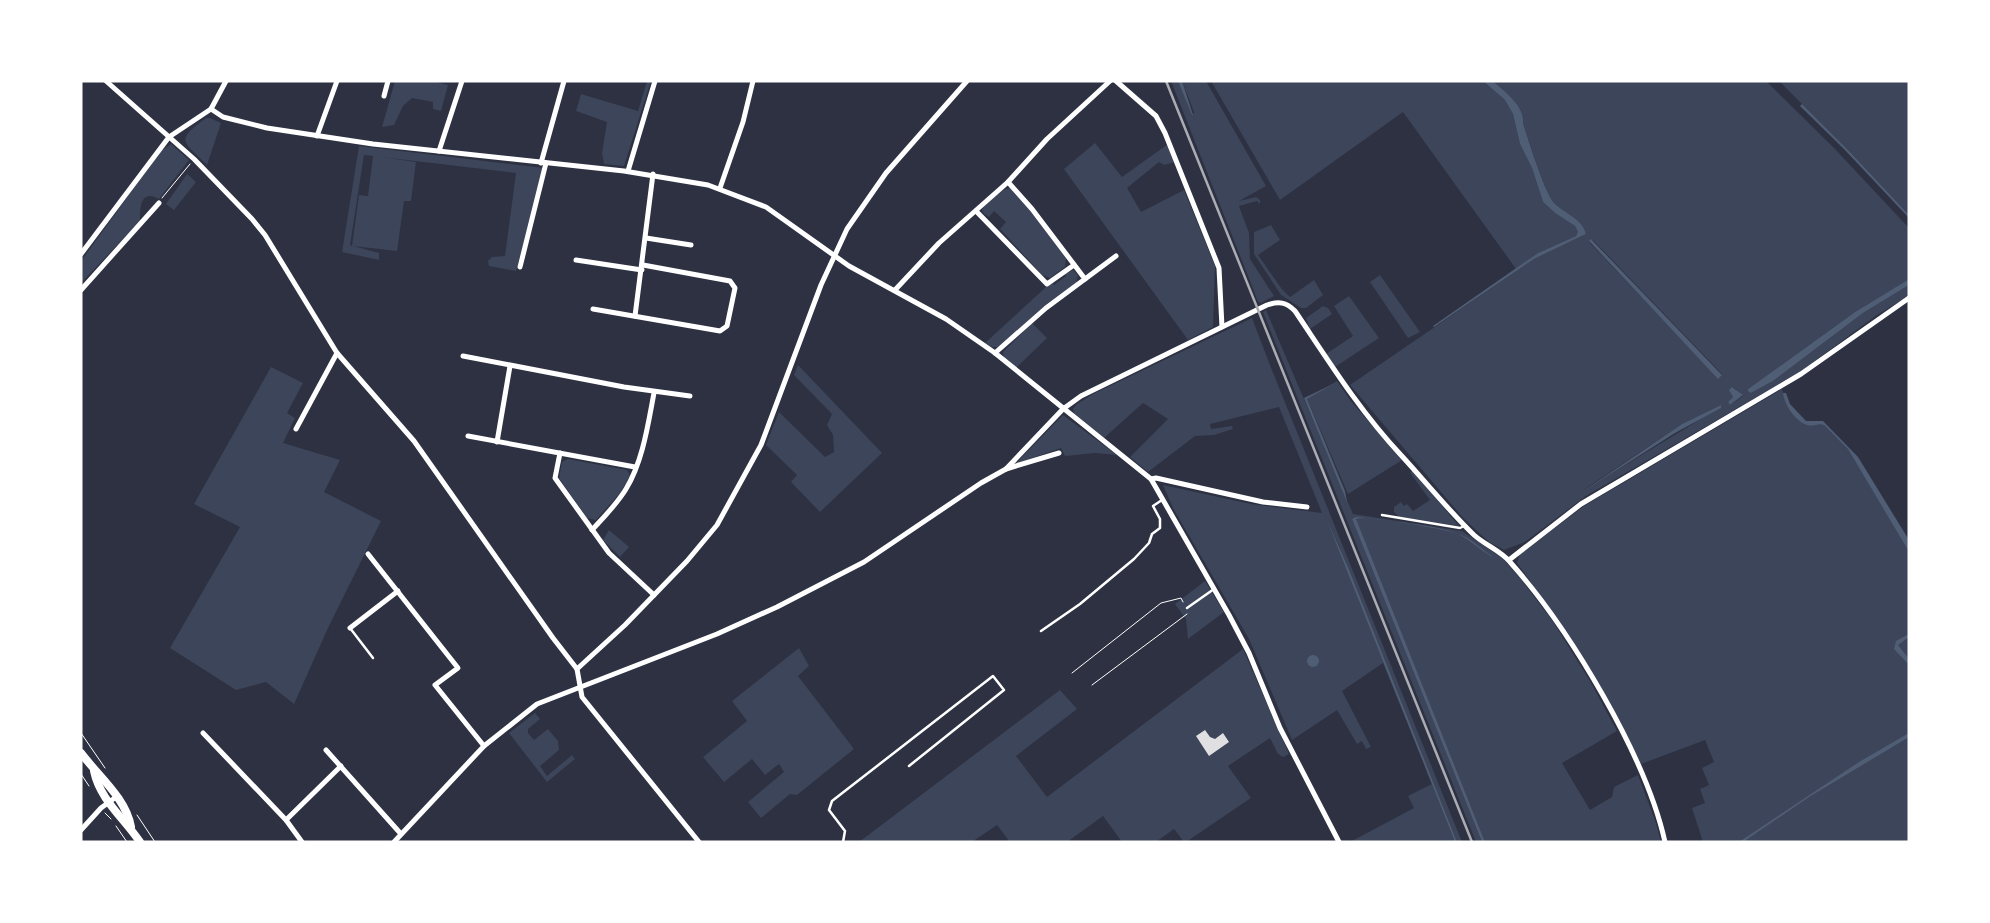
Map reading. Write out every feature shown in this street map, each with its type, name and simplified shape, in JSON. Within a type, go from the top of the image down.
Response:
[{"type":"main road","points":[[81,753],[94,771],[102,778],[129,816],[131,827],[140,842]]},
{"type":"main road","points":[[94,771],[96,783],[108,802],[123,822],[131,827]]},
{"type":"street","points":[[106,81],[194,159],[237,202],[265,235],[337,353],[414,441],[552,638],[577,669],[582,697],[700,842]]},
{"type":"street","points":[[81,254],[169,136],[211,109],[226,81]]},
{"type":"street","points":[[317,136],[337,81]]},
{"type":"street","points":[[384,96],[388,81]]},
{"type":"street","points":[[439,151],[462,81]]},
{"type":"street","points":[[520,267],[564,81]]},
{"type":"street","points":[[628,171],[654,81]]},
{"type":"street","points":[[720,188],[744,122],[753,81]]},
{"type":"street","points":[[577,669],[654,595],[687,561],[717,525],[742,482],[768,427],[833,255],[847,229],[886,173],[967,81]]},
{"type":"street","points":[[895,290],[940,243],[1008,182],[1047,139],[1110,81]]},
{"type":"street","points":[[1116,81],[1156,116],[1165,133],[1219,268],[1222,327]]},
{"type":"street","points":[[211,109],[222,117],[236,121],[317,136],[654,174],[720,188],[766,207],[833,255],[952,323],[995,353],[1150,480],[1215,589],[1249,652],[1299,766],[1339,842]]},
{"type":"street","points":[[635,316],[654,174]]},
{"type":"street","points":[[1008,182],[1032,209],[1085,279]]},
{"type":"street","points":[[81,290],[159,203]]},
{"type":"street","points":[[976,211],[1047,284],[1074,265]]},
{"type":"street","points":[[646,238],[691,245]]},
{"type":"street","points":[[995,353],[1046,308],[1116,256]]},
{"type":"street","points":[[576,260],[730,281],[735,288],[727,326],[720,331],[593,309]]},
{"type":"street","points":[[1509,560],[1581,504],[1801,374],[1909,298]]},
{"type":"street","points":[[1006,469],[1063,409],[1093,389],[1276,302],[1292,307],[1330,366],[1366,413],[1465,525],[1486,545],[1509,560],[1552,615],[1609,709],[1643,780],[1665,842]]},
{"type":"street","points":[[296,430],[337,353]]},
{"type":"street","points":[[463,356],[654,393],[690,396]]},
{"type":"street","points":[[497,442],[510,366]]},
{"type":"street","points":[[592,530],[627,488],[647,431],[654,393]]},
{"type":"street","points":[[468,436],[635,468]]},
{"type":"street","points":[[394,842],[484,746],[537,704],[717,634],[777,607],[847,572],[939,509],[1006,469],[1059,453]]},
{"type":"street","points":[[560,454],[554,478],[609,553],[654,595]]},
{"type":"street","points":[[1150,480],[1156,478],[1263,502],[1307,508]]},
{"type":"street","points":[[368,554],[458,668],[435,685],[484,746]]},
{"type":"street","points":[[350,628],[398,591]]},
{"type":"street","points":[[203,733],[286,820],[302,842]]},
{"type":"street","points":[[326,750],[401,834]]},
{"type":"street","points":[[286,820],[341,766]]},
{"type":"street","points":[[81,830],[83,823],[116,797]]},
{"type":"lane","points":[[1041,631],[1080,604],[1145,548],[1152,534],[1160,528],[1160,520],[1153,506],[1162,500]]},
{"type":"lane","points":[[1382,515],[1460,528],[1465,525]]},
{"type":"lane","points":[[1187,608],[1215,589]]},
{"type":"lane","points":[[350,628],[373,658]]},
{"type":"lane","points":[[843,842],[845,831],[830,810],[832,801],[993,676],[1004,690],[909,766]]},
{"type":"path","points":[[159,203],[194,159]]},
{"type":"path","points":[[1072,673],[1161,603],[1181,598],[1189,612],[1092,685]]},
{"type":"path","points":[[81,774],[90,786]]},
{"type":"path","points":[[101,808],[127,842]]},
{"type":"shaded area","points":[[395,81],[433,81],[448,85],[441,111],[433,109],[433,102],[412,98],[403,106],[394,125],[382,127]]},
{"type":"shaded area","points":[[647,81],[651,81],[624,166],[604,164],[602,153],[607,122],[576,111],[581,94],[638,111]]},
{"type":"shaded area","points":[[1171,81],[1178,81],[1193,115],[1194,112],[1182,81],[1206,81],[1266,186],[1239,201],[1256,197],[1260,200],[1260,204],[1257,201],[1239,206],[1249,233],[1250,259],[1274,296],[1261,303],[1258,302]]},
{"type":"shaded area","points":[[1178,81],[1182,81],[1193,115],[1192,115]]},
{"type":"shaded area","points":[[1211,81],[1483,81],[1505,100],[1513,114],[1520,144],[1532,168],[1543,202],[1555,213],[1575,226],[1578,232],[1576,236],[1538,253],[1516,269],[1403,112],[1280,200]]},
{"type":"shaded area","points":[[1483,81],[1493,81],[1518,105],[1537,165],[1550,197],[1558,207],[1581,224],[1586,234],[1534,259],[1434,327],[1538,253],[1576,236],[1578,232],[1575,226],[1555,213],[1543,202],[1532,168],[1520,144],[1513,114],[1505,100]]},
{"type":"shaded area","points":[[1493,81],[1766,81],[1834,148],[1909,228],[1909,279],[1855,312],[1748,389],[1751,393],[1773,381],[1863,313],[1909,285],[1909,296],[1877,315],[1800,372],[1586,496],[1525,542],[1504,550],[1489,542],[1464,519],[1350,385],[1534,259],[1586,234],[1581,225],[1558,207],[1550,197],[1523,123],[1521,111],[1518,105]],"holes":[[[1593,240],[1722,374],[1718,378],[1589,242]],[[1733,387],[1743,396],[1730,405],[1728,402],[1733,397]],[[1721,405],[1579,493],[1682,424]]]},
{"type":"shaded area","points":[[1779,81],[1909,81],[1909,215],[1850,152]]},
{"type":"shaded area","points":[[1802,104],[1850,152],[1909,215],[1909,218],[1844,149],[1800,106]]},
{"type":"shaded area","points":[[206,118],[221,123],[207,165],[186,141],[186,136]]},
{"type":"shaded area","points":[[1095,143],[1122,177],[1168,144],[1175,162],[1164,165],[1159,162],[1127,188],[1141,212],[1184,190],[1215,266],[1213,327],[1188,340],[1064,169]]},
{"type":"shaded area","points":[[171,144],[189,160],[159,199],[148,196],[142,201],[140,221],[81,283],[81,261],[161,151]]},
{"type":"shaded area","points":[[359,146],[544,168],[516,271],[489,266],[488,261],[492,257],[505,256],[516,173],[381,157],[416,162],[411,201],[404,201],[397,251],[353,246],[379,253],[379,260],[342,252]],"holes":[[[364,155],[373,156],[368,196],[359,195],[352,246],[350,245]]]},
{"type":"shaded area","points":[[187,174],[196,182],[174,210],[166,204]]},
{"type":"shaded area","points":[[1010,188],[1029,208],[1066,258],[1065,267],[1050,278],[1042,275],[1000,229],[1006,222],[994,211],[989,217],[982,210],[994,196]]},
{"type":"shaded area","points":[[1271,225],[1280,240],[1258,255],[1281,288],[1290,297],[1314,280],[1323,295],[1306,308],[1301,308],[1281,295],[1254,254],[1254,232]]},
{"type":"shaded area","points":[[1591,239],[1722,375],[1718,379],[1589,241]]},
{"type":"shaded area","points":[[1073,270],[1078,275],[1076,283],[1048,303],[999,347],[992,347],[985,343],[1046,287],[1052,283],[1054,285],[1066,276],[1065,274]]},
{"type":"shaded area","points":[[1380,275],[1420,332],[1408,338],[1370,282]]},
{"type":"shaded area","points":[[1909,279],[1909,285],[1863,313],[1773,381],[1751,393],[1748,391],[1748,389],[1855,312]]},
{"type":"shaded area","points":[[1349,296],[1379,338],[1335,367],[1326,354],[1353,336],[1334,306]]},
{"type":"shaded area","points":[[1323,306],[1328,308],[1332,314],[1310,329],[1306,318]]},
{"type":"shaded area","points":[[1266,310],[1353,514],[1462,531],[1502,558],[1552,620],[1590,681],[1617,731],[1562,763],[1590,810],[1612,797],[1614,787],[1638,775],[1661,842],[1485,842],[1356,521],[1357,517],[1352,519],[1482,842],[1476,842],[1263,312]]},
{"type":"shaded area","points":[[1252,318],[1462,842],[1457,842],[1348,567],[1325,516],[1424,763],[1383,663],[1342,691],[1371,747],[1366,749],[1362,741],[1357,744],[1337,710],[1292,740],[1249,639],[1173,508],[1163,485],[1251,504],[1322,513],[1279,407],[1210,424],[1211,429],[1232,426],[1233,429],[1214,435],[1195,436],[1148,472],[1130,457],[1168,419],[1143,403],[1104,438],[1074,414],[1073,409],[1077,404],[1093,394]]},
{"type":"shaded area","points":[[1032,323],[1047,338],[1016,368],[1004,358],[1003,352]]},
{"type":"shaded area","points":[[798,365],[882,453],[820,512],[791,482],[797,475],[766,445],[779,412],[825,457],[834,452],[833,435],[827,425],[832,414],[794,375]]},
{"type":"shaded area","points":[[271,367],[303,383],[287,413],[295,418],[283,443],[340,460],[324,492],[381,521],[328,628],[294,704],[266,682],[236,690],[170,648],[240,527],[194,504]]},
{"type":"shaded area","points":[[1337,381],[1350,400],[1402,460],[1348,494],[1307,399]]},
{"type":"shaded area","points":[[1335,383],[1307,399],[1345,491],[1347,502],[1304,398]]},
{"type":"shaded area","points":[[1732,387],[1743,395],[1730,405],[1728,402],[1733,397],[1729,390]]},
{"type":"shaded area","points":[[1782,389],[1788,407],[1798,418],[1804,423],[1824,425],[1848,448],[1909,552],[1909,842],[1703,842],[1692,808],[1705,803],[1700,789],[1709,785],[1702,768],[1714,762],[1705,740],[1641,764],[1572,640],[1517,563],[1520,554],[1584,506]]},
{"type":"shaded area","points":[[1783,393],[1786,393],[1790,404],[1806,421],[1823,421],[1858,457],[1909,540],[1909,552],[1848,449],[1824,425],[1809,425],[1798,420],[1788,407]]},
{"type":"shaded area","points":[[1721,405],[1721,408],[1675,433],[1579,494],[1682,424]]},
{"type":"shaded area","points":[[1063,415],[1117,455],[1095,453],[1065,456],[1061,448],[1015,464]]},
{"type":"shaded area","points":[[568,459],[627,470],[630,476],[620,493],[596,520],[587,518],[559,478],[562,462]]},
{"type":"shaded area","points":[[1413,471],[1459,526],[1399,517],[1394,512],[1394,507],[1401,502],[1404,506],[1407,504],[1413,511],[1430,500],[1411,474],[1410,472]]},
{"type":"shaded area","points":[[1325,516],[1348,567],[1457,842],[1455,842]]},
{"type":"shaded area","points":[[1356,517],[1410,523],[1452,531],[1461,535],[1470,540],[1494,558],[1458,534],[1389,521],[1356,519],[1485,842],[1482,842],[1352,519]]},
{"type":"shaded area","points":[[609,530],[629,547],[620,557],[603,540]]},
{"type":"shaded area","points":[[1205,581],[1224,612],[1188,639],[1186,619],[1175,604]]},
{"type":"shaded area","points":[[1909,634],[1909,637],[1898,645],[1909,659],[1909,665],[1894,649],[1896,641]]},
{"type":"shaded area","points":[[799,648],[809,666],[798,676],[854,749],[797,795],[790,794],[761,818],[748,802],[784,772],[779,764],[765,775],[752,759],[724,782],[703,757],[747,721],[732,701]]},
{"type":"shaded area","points":[[1243,649],[1289,754],[1283,757],[1278,754],[1270,738],[1228,766],[1251,798],[1189,840],[1184,842],[1174,829],[1156,842],[1122,842],[1103,816],[1067,842],[1010,842],[997,825],[972,842],[859,842],[1060,690],[1077,709],[1016,756],[1047,797]]},
{"type":"shaded area","points":[[1315,655],[1318,656],[1318,666],[1311,667],[1308,666],[1307,659],[1308,656]]},
{"type":"shaded area","points":[[535,713],[540,719],[528,729],[528,733],[534,740],[548,729],[558,741],[559,750],[540,766],[547,776],[572,755],[575,759],[547,782],[509,733]]},
{"type":"shaded area","points":[[1909,733],[1909,737],[1809,797],[1743,842],[1739,842],[1859,762]]},
{"type":"shaded area","points":[[1432,784],[1455,842],[1350,842],[1414,808],[1408,796]]},
{"type":"building","points":[[1205,730],[1210,737],[1215,739],[1223,733],[1229,742],[1209,756],[1196,736]]},
{"type":"railway","points":[[1166,81],[1472,842]]}]
